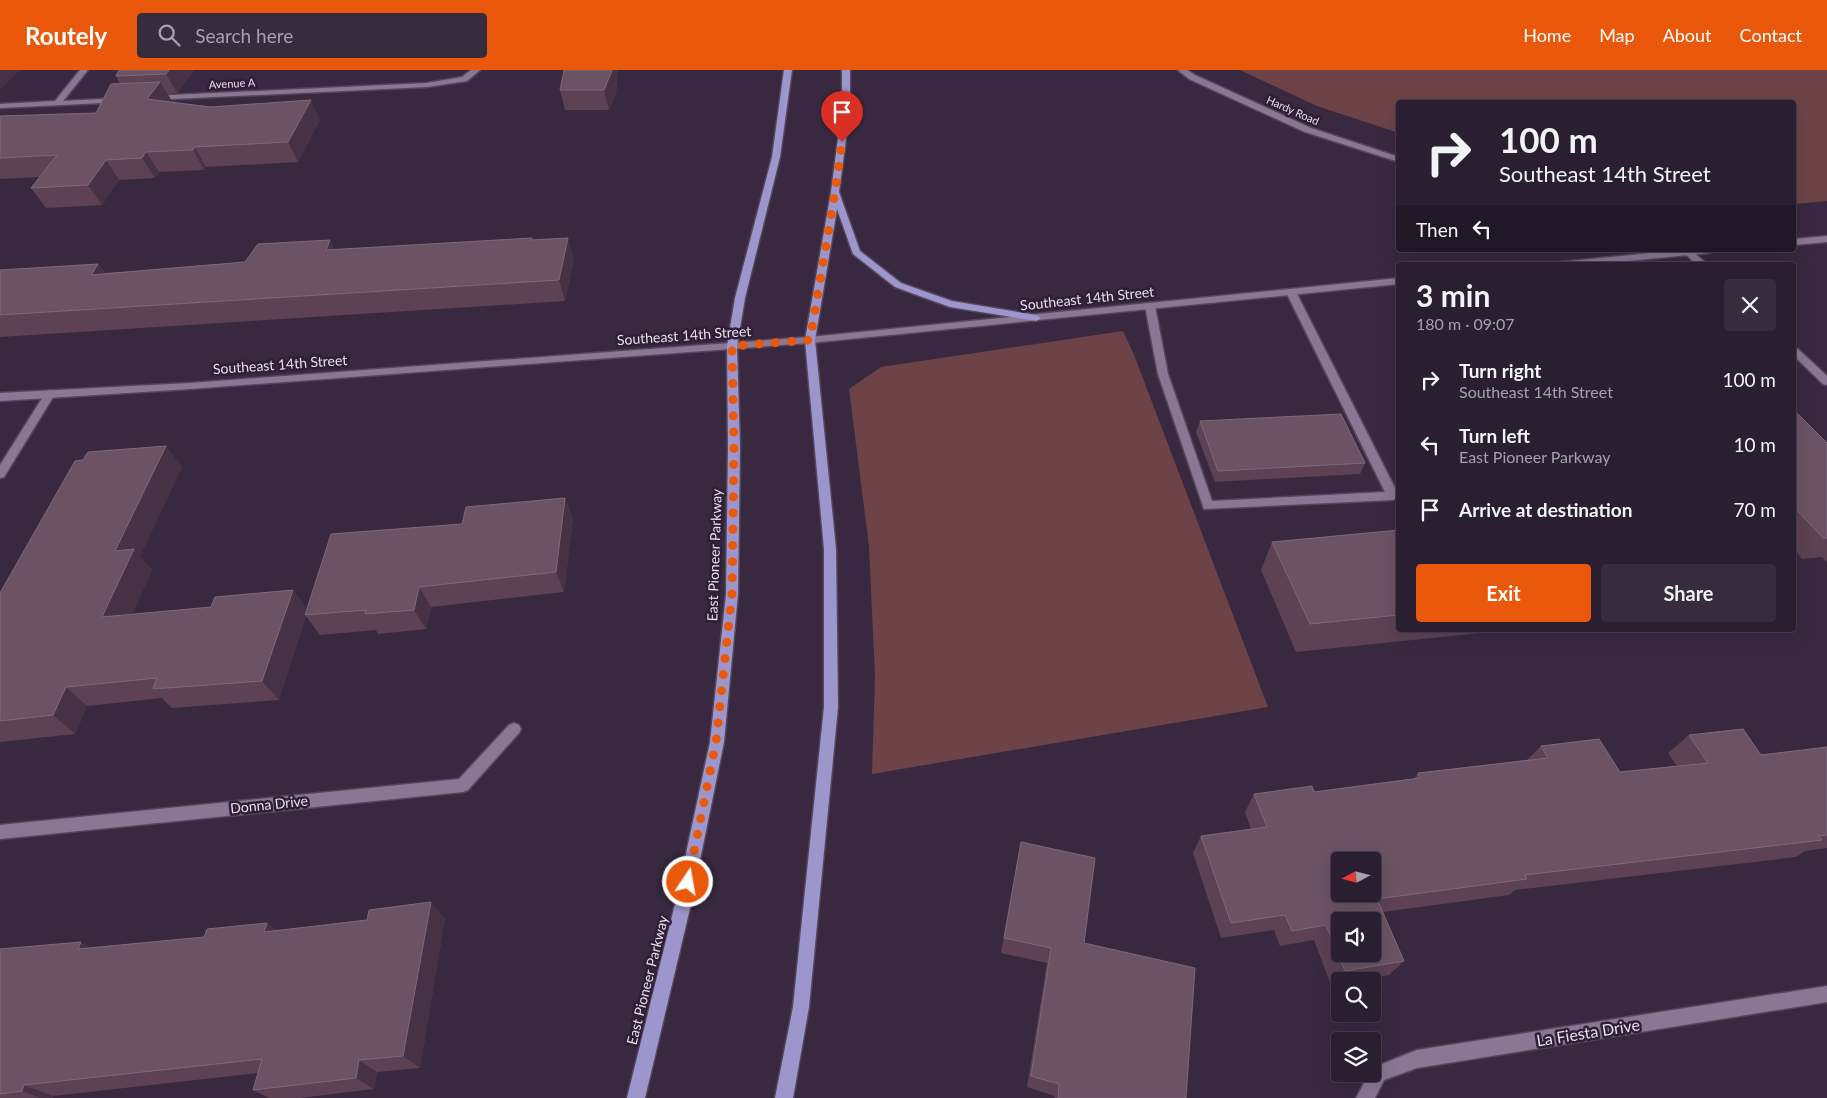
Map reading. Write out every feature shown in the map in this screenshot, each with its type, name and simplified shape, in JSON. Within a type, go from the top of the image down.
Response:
[{"type":"main road","name":"East Pioneer Parkway","points":[[636,1098],[684,900],[716,742],[732,594],[734,447],[732,346],[740,298],[776,157],[788,70]]},
{"type":"main road","points":[[784,1098],[801,1008],[831,707],[830,549],[810,340],[835,192],[846,108],[846,70]]},
{"type":"main road","points":[[835,192],[856,252],[898,285],[950,304],[1036,318]]},
{"type":"street","points":[[57,103],[84,70]]},
{"type":"street","name":"Avenue A","points":[[144,98],[426,85],[464,79],[476,70]]},
{"type":"street","name":"Hardy Road","points":[[1182,70],[1192,77],[1308,130],[1396,159]]},
{"type":"street","points":[[0,106],[125,99]]},
{"type":"street","points":[[1796,242],[1827,239]]},
{"type":"street","points":[[1587,262],[1679,252]]},
{"type":"street","points":[[1689,252],[1700,262]]},
{"type":"street","name":"Southeast 14th Street","points":[[0,397],[210,385],[810,340],[1396,281]]},
{"type":"street","points":[[1150,306],[1163,374],[1208,506],[1392,496],[1291,292]]},
{"type":"street","points":[[1796,353],[1827,382]]},
{"type":"street","points":[[0,474],[50,394]]},
{"type":"street","name":"Donna Drive","points":[[0,832],[463,785],[514,729]]},
{"type":"street","name":"La Fiesta Drive","points":[[1366,1098],[1378,1074],[1417,1060],[1827,994]]},
{"type":"shaded area","points":[[1240,70],[1827,70],[1827,201],[1796,204],[1796,100],[1396,100],[1396,132],[1317,106]]},
{"type":"shaded area","points":[[1123,331],[1134,355],[1268,707],[872,774],[875,676],[869,546],[849,389],[881,367]]},
{"type":"building","points":[[119,70],[169,70],[166,74],[116,76]]},
{"type":"building","points":[[564,70],[612,70],[604,90],[560,90]]},
{"type":"building","points":[[160,82],[147,99],[210,107],[311,100],[288,142],[195,147],[193,150],[146,152],[142,158],[106,160],[88,185],[31,188],[57,155],[0,158],[0,116],[96,113],[111,84]]},
{"type":"building","points":[[532,238],[531,240],[568,238],[559,280],[0,315],[0,270],[98,264],[91,275],[245,262],[258,244],[330,240],[326,250]]},
{"type":"building","points":[[1796,412],[1827,443],[1827,538],[1823,538],[1796,509]]},
{"type":"building","points":[[1341,414],[1365,463],[1218,471],[1200,421]]},
{"type":"building","points":[[166,446],[115,551],[134,549],[102,617],[211,607],[215,597],[293,590],[262,681],[153,689],[157,678],[66,687],[53,715],[0,721],[0,593],[75,461],[83,460],[88,452]]},
{"type":"building","points":[[565,498],[556,572],[419,587],[414,610],[365,614],[366,610],[305,615],[331,534],[462,524],[466,507]]},
{"type":"building","points":[[1396,530],[1396,615],[1310,624],[1272,542]]},
{"type":"building","points":[[1743,729],[1761,755],[1827,747],[1827,835],[1819,836],[1822,840],[1525,875],[1527,879],[1381,898],[1381,852],[1331,852],[1331,902],[1378,902],[1404,961],[1345,971],[1341,962],[1381,962],[1381,912],[1331,912],[1331,937],[1326,925],[1292,931],[1285,915],[1231,923],[1201,836],[1267,827],[1254,794],[1312,786],[1314,792],[1420,778],[1418,773],[1548,758],[1541,746],[1599,739],[1620,772],[1708,763],[1689,735]]},
{"type":"building","points":[[1021,842],[1095,858],[1084,943],[1195,968],[1186,1098],[1058,1098],[1059,1084],[1031,1076],[1051,948],[1004,938]]},
{"type":"building","points":[[431,902],[403,1056],[359,1060],[356,1078],[253,1090],[262,1059],[24,1085],[22,1091],[0,1094],[0,949],[81,942],[78,949],[204,937],[207,929],[267,923],[264,932],[367,920],[369,910]]},
{"type":"route","points":[[688,882],[716,742],[732,594],[734,447],[732,346],[810,340],[842,142]]}]
